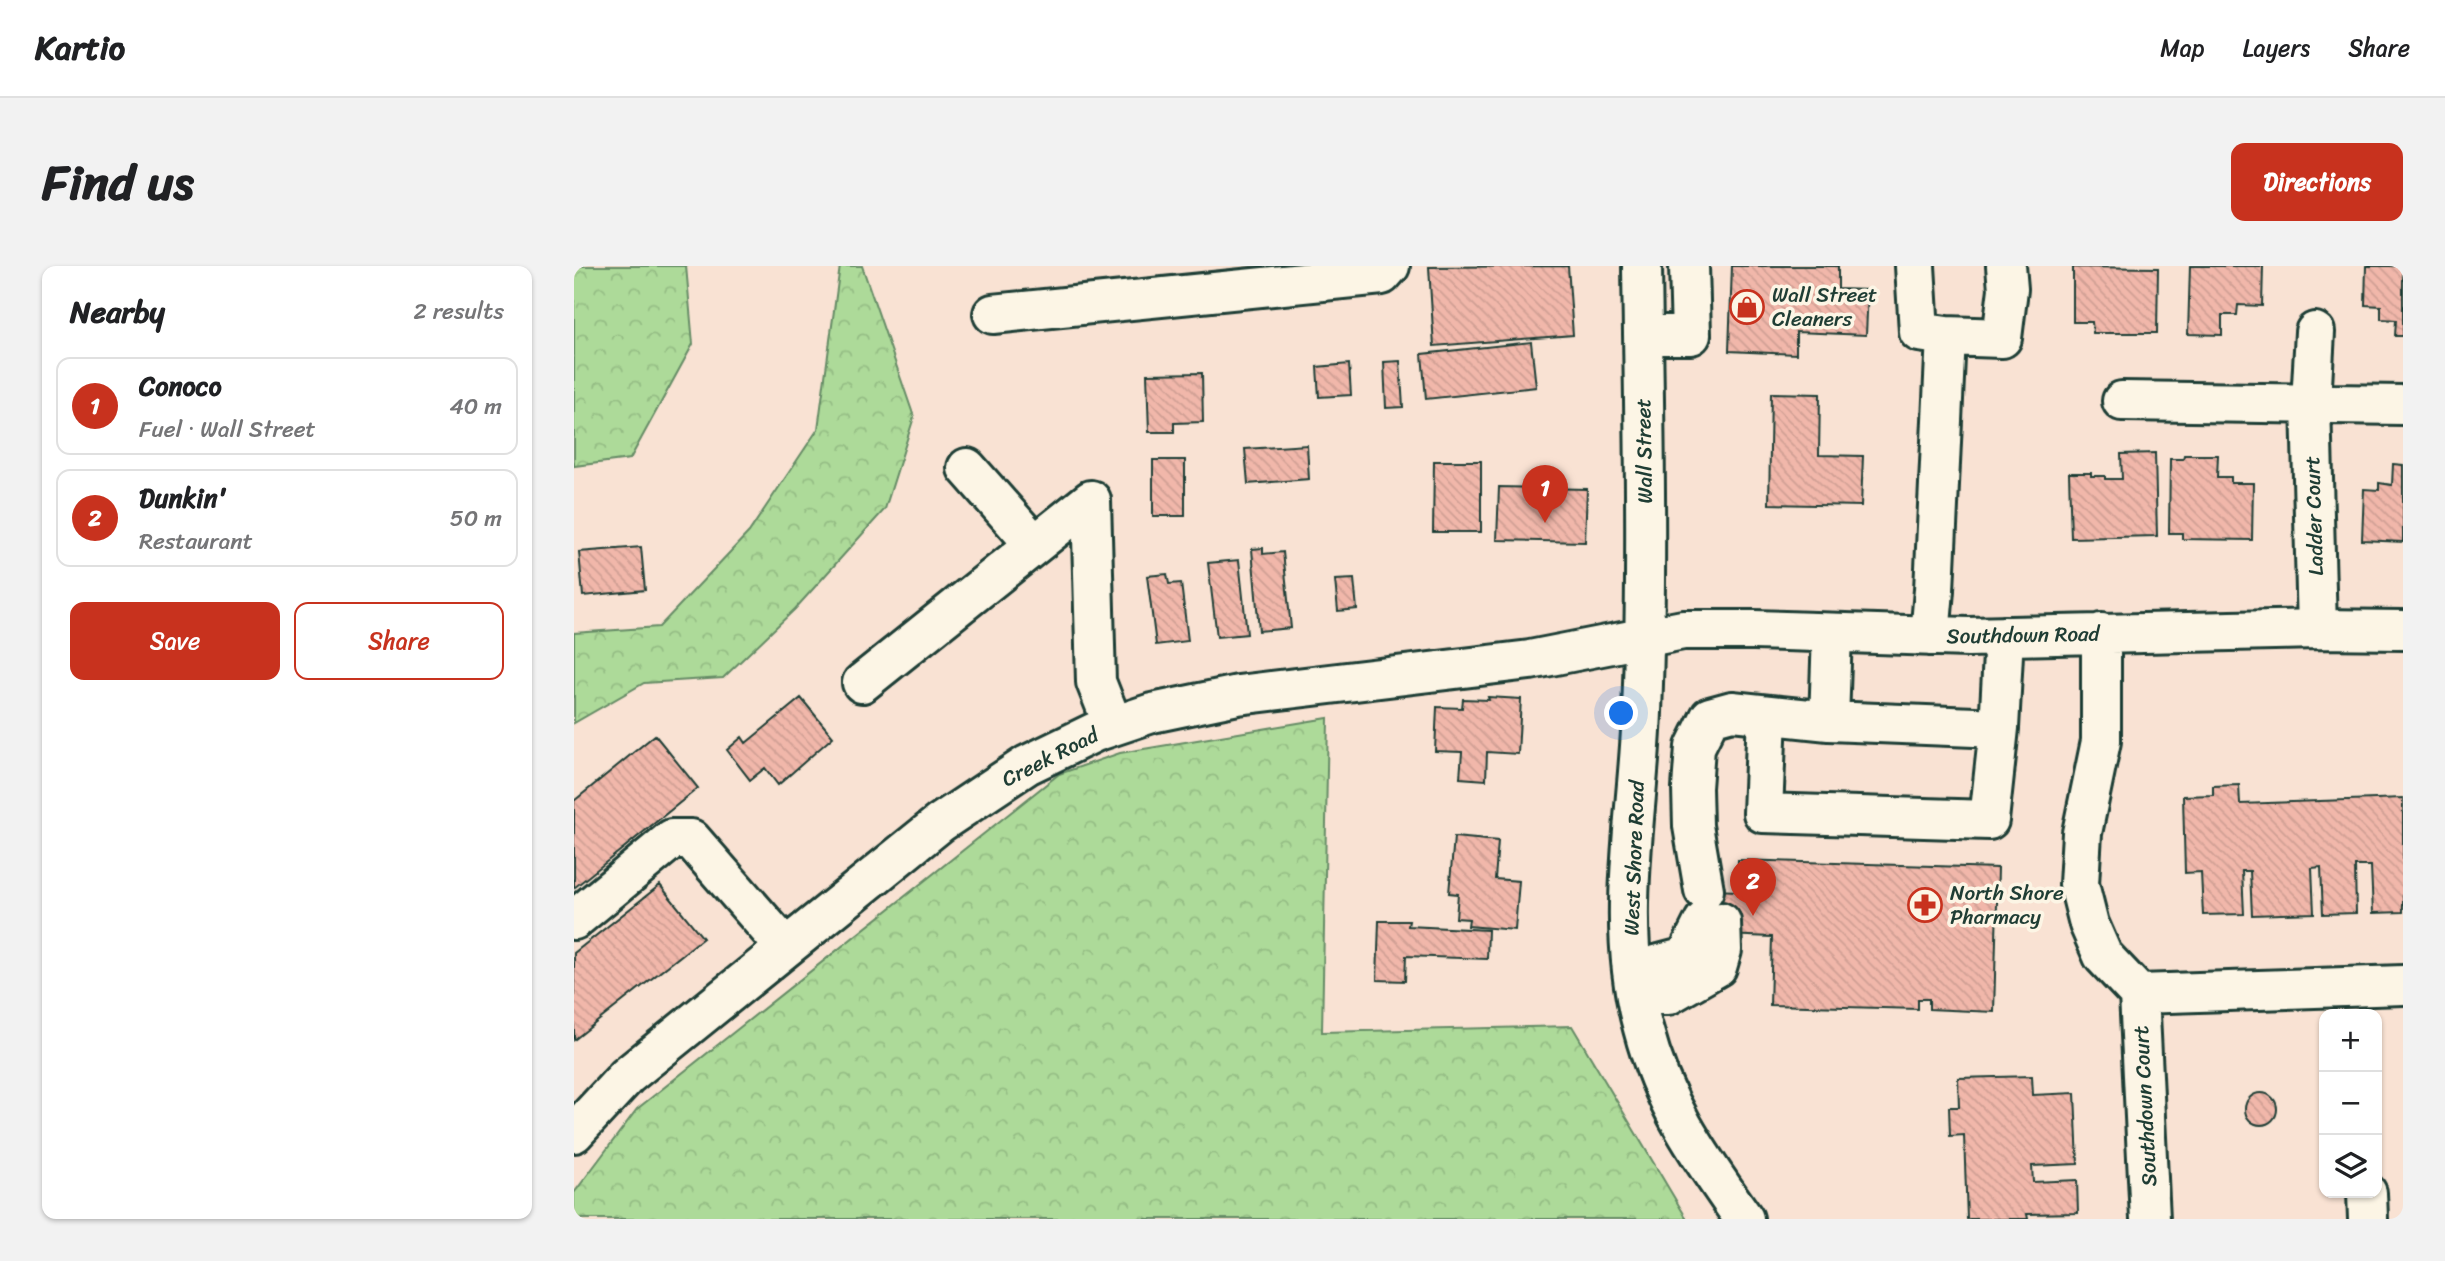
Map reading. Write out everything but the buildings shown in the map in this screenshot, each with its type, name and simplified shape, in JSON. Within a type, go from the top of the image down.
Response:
[{"type":"street","points":[[993,314],[1382,275],[1390,266]]},
{"type":"street","name":"Wall Street","points":[[1642,266],[1644,637]]},
{"type":"street","points":[[1643,335],[1691,335],[1689,266]]},
{"type":"street","points":[[1915,266],[1919,332],[2002,338],[2008,289],[2006,266]]},
{"type":"street","name":"Ladder Court","points":[[2315,332],[2311,403],[2316,629]]},
{"type":"street","points":[[1930,636],[1946,335]]},
{"type":"street","points":[[2122,401],[2403,405]]},
{"type":"street","points":[[967,468],[1034,544]]},
{"type":"street","points":[[862,683],[1091,500],[1096,682],[1114,725]]},
{"type":"street","name":"Southdown Road","points":[[1644,637],[1683,630],[1930,636],[2316,629],[2403,630]]},
{"type":"street","points":[[1829,721],[1832,633]]},
{"type":"street","points":[[2101,633],[2101,741],[2082,833],[2079,884],[2088,924],[2103,956],[2139,994],[2360,1001],[2403,985]]},
{"type":"street","points":[[1767,715],[1763,813],[1989,820],[1999,728],[2004,636]]},
{"type":"street","name":"Creek Road","points":[[574,1133],[627,1076],[785,947],[910,846],[972,800],[1027,765],[1114,725],[1165,709],[1207,700],[1530,660],[1644,637]]},
{"type":"street","name":"West Shore Road","points":[[1644,637],[1642,714],[1629,891],[1630,944],[1642,1026],[1672,1108],[1691,1143],[1744,1219]]},
{"type":"street","points":[[1635,983],[1668,995],[1717,967],[1722,950],[1693,826],[1695,747],[1710,717],[1732,711],[1829,721],[1999,728]]},
{"type":"street","points":[[574,920],[672,839],[691,839],[785,947]]},
{"type":"street","name":"Southdown Court","points":[[2139,994],[2150,1219]]},
{"type":"street","points":[[2367,1198],[2368,1219]]},
{"type":"green space","points":[[574,266],[686,266],[693,344],[630,459],[574,466]]},
{"type":"green space","points":[[840,266],[862,266],[914,417],[885,509],[795,609],[723,678],[644,683],[574,723],[574,633],[659,627],[749,532],[818,429]]},
{"type":"green space","points":[[1328,718],[1322,1032],[1572,1026],[1687,1219],[574,1219],[574,1193],[637,1109],[1059,774],[1120,753]]},
{"type":"place","name":"Wall Street Cleaners","points":[[1747,307]]},
{"type":"place","name":"Conoco","points":[[1545,523]]},
{"type":"place","name":"North Shore Pharmacy","points":[[1925,905]]},
{"type":"place","name":"Dunkin'","points":[[1753,916]]}]
